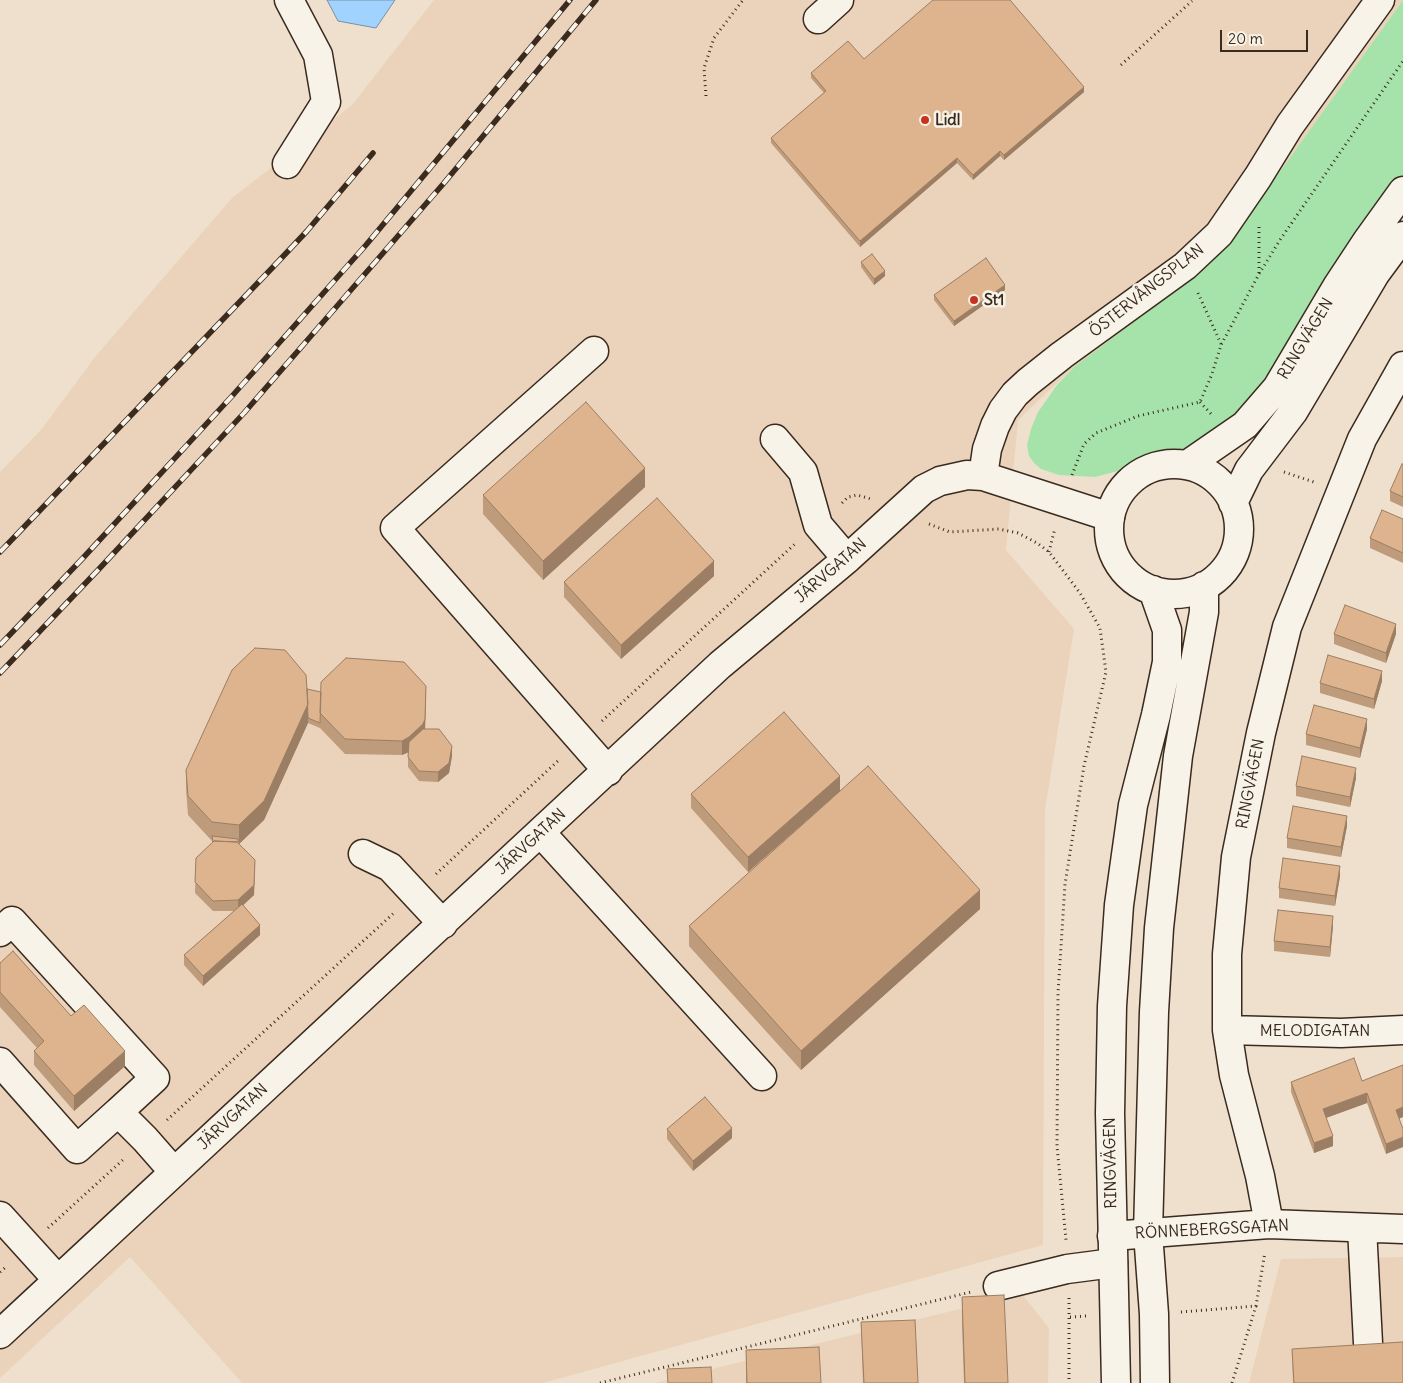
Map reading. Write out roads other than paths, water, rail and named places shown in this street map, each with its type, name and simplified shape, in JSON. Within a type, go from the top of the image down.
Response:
[{"type":"street","points":[[287,164],[326,102],[318,55],[289,0]]},
{"type":"street","points":[[818,20],[839,0]]},
{"type":"street","name":"ÖSTERVÅNGSPLAN","points":[[983,476],[987,449],[995,426],[1003,410],[1015,394],[1062,355],[1185,266],[1219,234],[1258,177],[1290,125],[1380,0]]},
{"type":"street","name":"RINGVÄGEN","points":[[1188,465],[1245,425],[1267,400],[1293,362],[1367,240],[1403,191]]},
{"type":"street","name":"RINGVÄGEN","points":[[1233,503],[1249,470],[1293,412],[1375,274],[1403,236]]},
{"type":"street","points":[[594,352],[395,528],[608,771]]},
{"type":"street","name":"RINGVÄGEN","points":[[1269,1224],[1260,1176],[1234,1075],[1227,1030],[1227,954],[1236,856],[1261,733],[1287,627],[1362,439],[1403,366]]},
{"type":"street","points":[[776,439],[803,472],[818,525],[847,559]]},
{"type":"street","points":[[1188,465],[1206,473],[1222,486],[1233,503],[1237,513],[1239,535],[1233,555],[1222,573],[1204,586],[1179,594],[1166,593],[1141,585],[1121,567],[1110,543],[1110,517],[1118,495],[1133,478],[1159,466],[1188,465]]},
{"type":"street","name":"JÄRVGATAN","points":[[0,1334],[720,665],[847,559],[924,490],[940,482],[967,475],[983,476],[1110,517]]},
{"type":"street","points":[[1155,1383],[1154,1314],[1148,1233],[1154,1012],[1159,928],[1178,756],[1204,612],[1204,586]]},
{"type":"street","name":"RINGVÄGEN","points":[[1116,1383],[1110,1113],[1112,1016],[1119,905],[1133,805],[1156,715],[1167,662],[1167,630],[1154,590]]},
{"type":"street","points":[[541,833],[762,1076]]},
{"type":"street","points":[[363,854],[390,868],[443,924]]},
{"type":"street","points":[[0,932],[12,921],[155,1078],[77,1149],[0,1062]]},
{"type":"street","name":"MELODIGATAN","points":[[1227,1030],[1340,1033],[1403,1030]]},
{"type":"street","points":[[118,1112],[146,1139],[174,1172]]},
{"type":"street","points":[[0,1216],[58,1280]]},
{"type":"street","name":"RÖNNEBERGSGATAN","points":[[1112,1236],[1269,1224],[1403,1229]]},
{"type":"street","points":[[1362,1228],[1368,1343]]},
{"type":"street","points":[[998,1286],[1067,1269],[1113,1263]]},
{"type":"water","points":[[327,0],[395,0],[376,28],[338,21]]},
{"type":"railway","points":[[0,645],[233,395],[366,245],[570,0]]},
{"type":"railway","points":[[0,673],[244,413],[444,183],[596,0]]},
{"type":"railway","points":[[0,552],[307,231],[373,153]]},
{"type":"place","name":"Lidl","points":[[925,120]]},
{"type":"place","name":"St1","points":[[974,300]]}]
